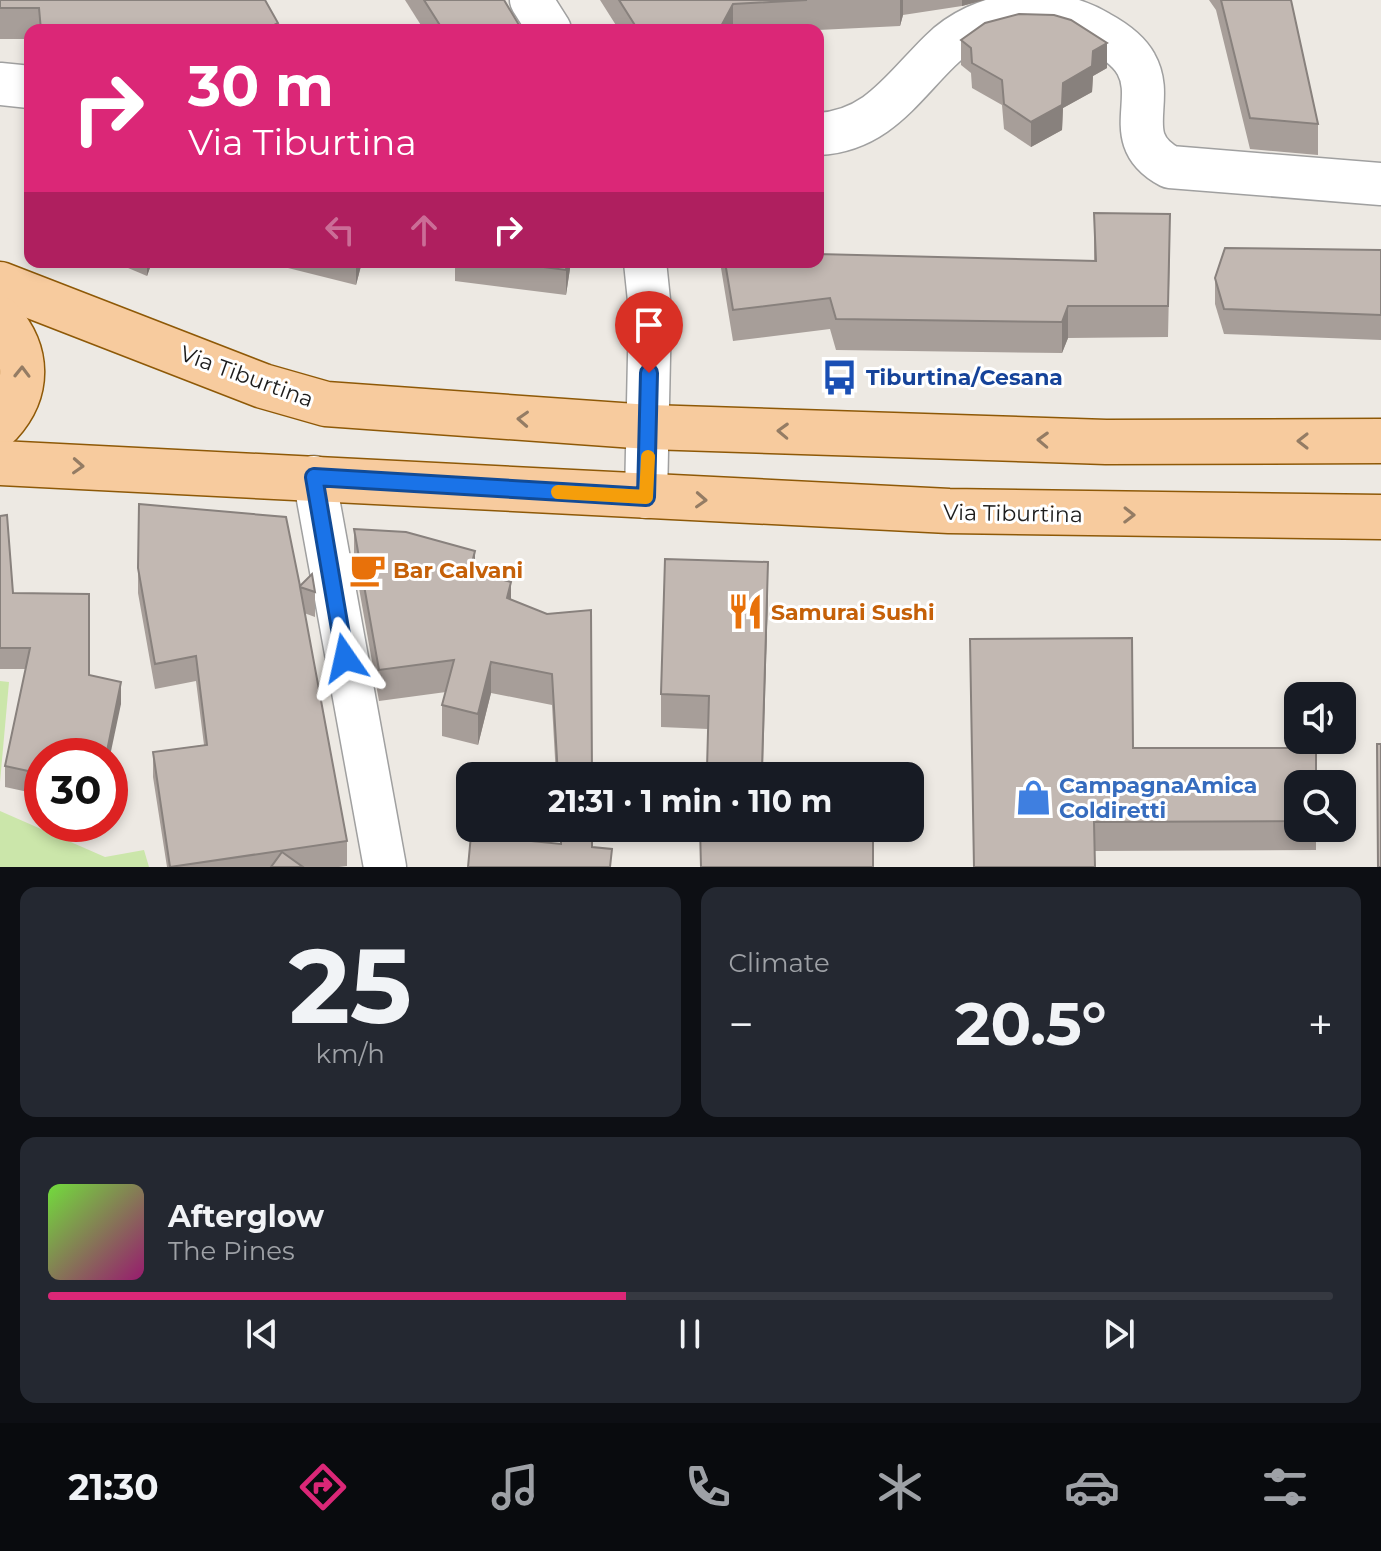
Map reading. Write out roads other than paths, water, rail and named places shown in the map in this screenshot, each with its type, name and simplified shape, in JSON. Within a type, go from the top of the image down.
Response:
[{"type":"main road","name":"Via Tiburtina","points":[[0,284],[292,397],[326,404],[649,427],[1106,442],[1381,441]]},
{"type":"main road","points":[[0,319],[18,345],[24,367],[16,403],[0,424]]},
{"type":"main road","name":"Via Tiburtina","points":[[0,463],[963,512],[1381,517]]},
{"type":"street","points":[[531,0],[546,24]]},
{"type":"street","points":[[824,133],[850,129],[871,119],[896,101],[956,37],[996,19],[1040,13],[1078,22],[1106,19],[1136,63],[1141,77],[1141,131],[1148,151],[1157,160],[1184,170],[1381,184]]},
{"type":"street","points":[[0,84],[24,86]]},
{"type":"street","points":[[646,268],[650,310],[646,497]]},
{"type":"street","points":[[314,477],[385,866]]},
{"type":"place","name":"Tiburtina/Cesana","points":[[840,377]]},
{"type":"place","name":"Bar Calvani","points":[[367,570]]},
{"type":"place","name":"Samurai Sushi","points":[[745,612]]},
{"type":"place","name":"CampagnaAmica Coldiretti","points":[[1033,798]]}]
